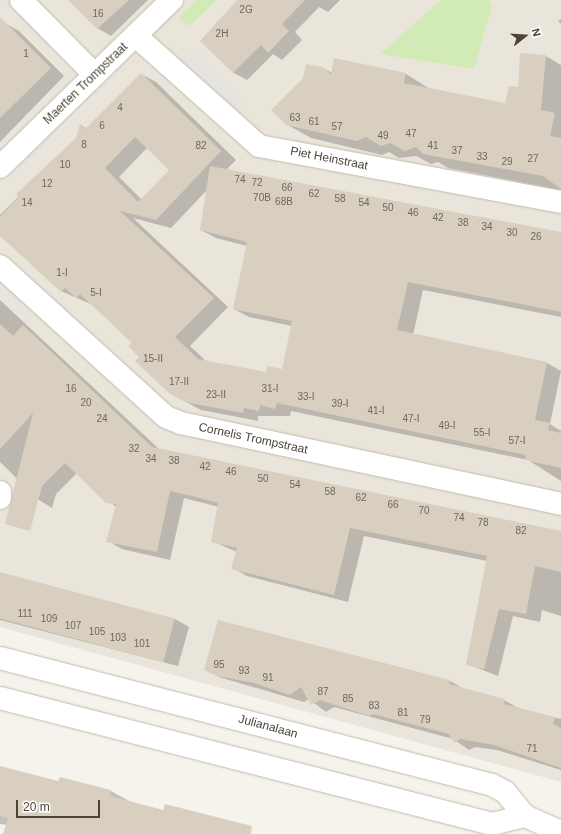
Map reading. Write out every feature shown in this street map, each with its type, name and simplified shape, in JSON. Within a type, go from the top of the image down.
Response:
[{"type":"street","points":[[21,0],[95,75]]},
{"type":"street","name":"Maerten Trompstraat","points":[[0,167],[172,0]]},
{"type":"street","name":"Piet Heinstraat","points":[[136,36],[259,146],[561,202]]},
{"type":"street","name":"Cornelis Trompstraat","points":[[0,266],[166,417],[181,423],[561,504]]},
{"type":"street","points":[[0,492],[0,498]]},
{"type":"street","name":"Julianalaan","points":[[0,658],[492,785],[505,792],[525,816],[561,832]]},
{"type":"street","points":[[0,698],[492,824],[525,816]]},
{"type":"shaded area","points":[[0,0],[561,0],[561,782],[0,627]]},
{"type":"shaded area","points":[[190,49],[242,99],[229,112],[177,62]]},
{"type":"green space","points":[[196,0],[217,0],[190,26],[178,18]]},
{"type":"green space","points":[[441,0],[489,0],[492,6],[474,69],[380,54]]},
{"type":"building","points":[[68,0],[129,0],[97,29]]},
{"type":"building","points":[[237,0],[305,0],[282,24],[289,31],[268,53],[261,45],[233,73],[200,41]]},
{"type":"building","points":[[0,17],[51,68],[0,118]]},
{"type":"building","points":[[520,53],[546,55],[541,110],[555,113],[550,136],[561,138],[561,189],[543,176],[423,154],[416,147],[405,151],[390,143],[381,146],[366,137],[357,141],[286,125],[271,110],[303,78],[306,64],[323,67],[331,75],[334,58],[406,73],[404,83],[505,103],[509,86],[518,87]]},
{"type":"building","points":[[141,73],[221,151],[156,220],[120,211],[214,298],[175,337],[198,359],[266,372],[267,366],[282,369],[292,321],[233,309],[247,242],[200,230],[210,166],[561,232],[561,312],[408,282],[397,330],[547,362],[535,420],[550,423],[548,430],[561,433],[561,468],[525,460],[526,455],[277,403],[275,409],[260,405],[259,411],[244,408],[243,413],[185,402],[170,394],[135,361],[139,357],[128,346],[132,343],[80,294],[76,298],[65,288],[61,292],[0,236],[0,217],[17,199],[17,193],[76,138],[80,124],[85,129]],"holes":[[[135,137],[169,170],[138,202],[105,168]]]},
{"type":"building","points":[[0,324],[13,336],[23,325],[152,447],[561,531],[561,572],[535,566],[526,614],[499,609],[484,669],[466,665],[487,556],[350,528],[334,595],[231,569],[237,548],[211,542],[218,503],[196,497],[170,491],[157,552],[106,542],[116,504],[106,503],[65,463],[42,486],[30,531],[5,524],[33,413],[0,449]]},
{"type":"building","points":[[0,572],[175,619],[163,662],[0,619]]},
{"type":"building","points":[[218,620],[450,680],[449,684],[505,699],[504,704],[555,717],[553,724],[561,728],[561,768],[494,745],[460,739],[454,743],[449,734],[373,714],[369,716],[320,700],[311,705],[301,687],[290,695],[254,683],[217,676],[204,670]]},
{"type":"building","points":[[0,766],[58,781],[60,777],[111,790],[110,796],[163,810],[165,804],[252,826],[251,834],[3,834],[8,818],[0,816]]}]
